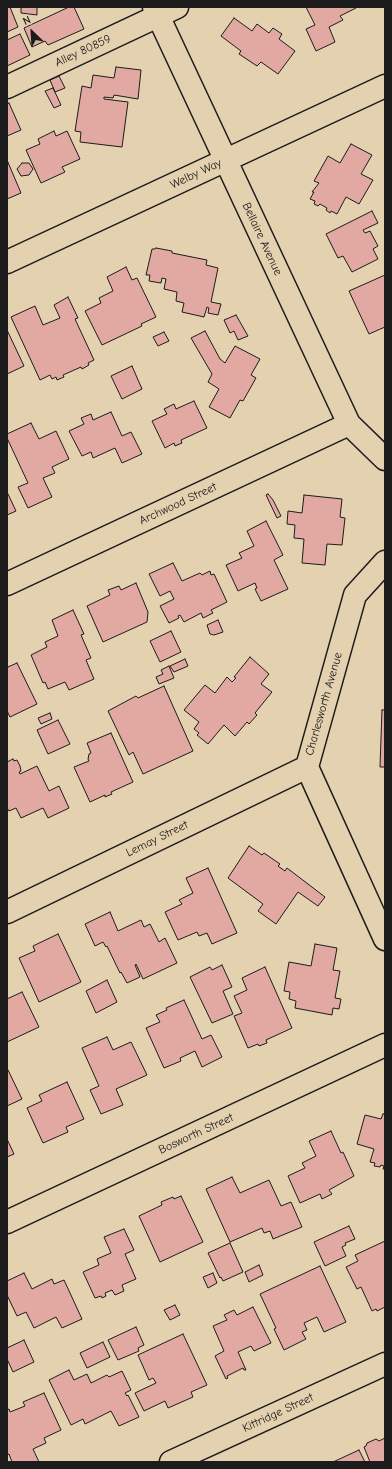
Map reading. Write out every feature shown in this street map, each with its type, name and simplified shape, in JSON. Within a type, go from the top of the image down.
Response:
[{"type":"street","name":"Alley 80859","points":[[7,87],[163,10]]},
{"type":"street","name":"Bellaire Avenue","points":[[163,10],[226,161],[349,424],[385,460]]},
{"type":"street","name":"Welby Way","points":[[7,262],[385,86]]},
{"type":"street","name":"Archwood Street","points":[[7,584],[349,424]]},
{"type":"street","name":"Charlesworth Avenue","points":[[385,562],[355,595],[307,767],[385,939]]},
{"type":"street","name":"Lemay Street","points":[[7,912],[307,767]]},
{"type":"street","name":"Bosworth Street","points":[[7,1222],[385,1045]]},
{"type":"street","name":"Kittridge Street","points":[[170,1462],[385,1364]]},
{"type":"building","points":[[7,7],[10,7],[18,27],[7,32]]},
{"type":"building","points":[[21,7],[37,7],[37,15],[21,13]]},
{"type":"building","points":[[69,7],[74,7],[84,29],[48,45],[45,41],[32,47],[24,28]]},
{"type":"building","points":[[306,7],[356,8],[340,16],[343,20],[329,27],[335,42],[316,51],[306,29],[315,25]]},
{"type":"building","points":[[234,18],[252,31],[257,24],[269,33],[273,28],[282,34],[279,39],[295,51],[278,74],[261,62],[257,66],[239,54],[241,51],[221,36]]},
{"type":"building","points":[[20,34],[30,55],[7,66],[7,40]]},
{"type":"building","points":[[116,67],[141,70],[138,99],[114,95],[113,98],[104,97],[104,99],[128,102],[122,147],[80,142],[81,132],[75,131],[82,86],[91,88],[93,75],[114,78]]},
{"type":"building","points":[[59,76],[65,88],[55,92],[50,80]]},
{"type":"building","points":[[53,88],[61,105],[54,108],[45,91]]},
{"type":"building","points":[[9,103],[21,130],[7,136],[7,104]]},
{"type":"building","points":[[54,131],[56,136],[67,131],[80,159],[62,167],[65,172],[41,183],[26,150],[40,144],[38,139]]},
{"type":"building","points":[[351,144],[372,155],[361,174],[373,180],[359,204],[346,197],[337,214],[331,211],[330,213],[326,210],[327,208],[320,204],[318,206],[314,204],[315,201],[310,199],[314,192],[312,192],[319,183],[314,181],[328,156],[340,163]]},
{"type":"building","points":[[7,160],[21,193],[7,199]]},
{"type":"building","points":[[22,163],[29,163],[33,169],[29,175],[21,176],[17,169]]},
{"type":"building","points":[[372,211],[378,223],[363,230],[365,233],[370,231],[378,246],[373,249],[378,259],[352,272],[343,256],[338,258],[326,234]]},
{"type":"building","points":[[156,248],[172,251],[172,253],[207,260],[206,265],[218,268],[211,302],[221,304],[218,315],[208,313],[209,308],[207,307],[204,317],[182,312],[184,303],[176,301],[177,292],[164,289],[166,279],[162,278],[161,283],[149,281],[150,275],[146,275],[152,249]]},
{"type":"building","points":[[126,267],[132,280],[137,278],[156,317],[141,324],[142,326],[102,345],[85,311],[101,303],[99,298],[113,291],[107,277]]},
{"type":"building","points":[[385,275],[385,327],[369,334],[349,291]]},
{"type":"building","points":[[68,297],[78,318],[75,319],[94,360],[82,369],[81,367],[63,375],[64,377],[57,380],[56,377],[52,379],[50,375],[40,380],[11,317],[35,306],[43,325],[60,318],[54,305]]},
{"type":"building","points":[[236,315],[248,336],[238,340],[234,331],[230,333],[224,320]]},
{"type":"building","points":[[7,330],[24,366],[7,374]]},
{"type":"building","points":[[205,331],[220,359],[225,363],[235,346],[260,359],[251,375],[256,378],[243,401],[240,400],[230,418],[209,407],[219,389],[208,382],[212,374],[191,338]]},
{"type":"building","points":[[164,332],[169,341],[158,346],[153,337]]},
{"type":"building","points":[[132,366],[142,389],[122,399],[111,376]]},
{"type":"building","points":[[194,401],[207,428],[181,440],[182,443],[175,446],[174,443],[165,448],[152,421],[167,414],[164,409],[174,404],[176,409]]},
{"type":"building","points":[[111,412],[122,436],[131,432],[142,454],[122,463],[115,448],[93,458],[91,452],[82,456],[69,431],[84,424],[81,418],[91,414],[93,420]]},
{"type":"building","points":[[31,423],[39,439],[56,431],[69,459],[52,467],[55,473],[43,478],[52,497],[28,508],[18,487],[28,483],[7,438],[7,434]]},
{"type":"building","points":[[7,492],[16,511],[7,515]]},
{"type":"building","points":[[268,494],[273,500],[281,516],[277,518],[266,495]]},
{"type":"building","points":[[304,495],[342,499],[340,517],[345,518],[342,545],[327,544],[325,565],[302,563],[304,539],[294,538],[295,525],[287,524],[288,511],[302,513]]},
{"type":"building","points":[[266,521],[283,555],[274,560],[288,589],[261,601],[255,589],[257,588],[255,583],[238,591],[226,565],[242,558],[239,553],[254,546],[247,531]]},
{"type":"building","points":[[173,563],[182,581],[200,573],[202,575],[210,571],[211,575],[214,574],[227,602],[211,610],[213,613],[203,618],[201,613],[184,622],[180,615],[178,616],[179,618],[169,623],[160,606],[174,599],[170,591],[160,596],[149,574]]},
{"type":"building","points":[[136,583],[148,612],[147,622],[103,642],[87,606],[110,595],[108,590],[119,586],[121,590]]},
{"type":"building","points":[[73,610],[84,634],[81,635],[91,658],[86,660],[94,679],[69,690],[65,682],[48,689],[45,682],[43,683],[31,655],[47,647],[45,642],[58,636],[52,620]]},
{"type":"building","points":[[218,620],[223,632],[214,635],[210,634],[207,625]]},
{"type":"building","points":[[171,631],[181,652],[160,662],[150,641]]},
{"type":"building","points":[[250,657],[269,674],[261,684],[272,692],[255,713],[257,715],[249,724],[247,722],[235,736],[224,725],[208,744],[197,735],[199,733],[194,729],[199,722],[184,710],[205,685],[215,693],[227,677],[232,682],[236,678],[234,677]]},
{"type":"building","points":[[185,659],[188,666],[174,672],[170,666]]},
{"type":"building","points":[[17,663],[37,704],[10,717],[7,711],[7,664],[8,667]]},
{"type":"building","points":[[169,666],[174,678],[159,684],[156,677],[163,674],[161,670]]},
{"type":"building","points":[[164,686],[193,751],[143,774],[133,752],[129,755],[108,711],[136,696],[138,698]]},
{"type":"building","points":[[382,710],[385,710],[385,767],[380,767]]},
{"type":"building","points":[[50,713],[52,719],[41,724],[38,718]]},
{"type":"building","points":[[58,720],[70,744],[48,754],[37,730]]},
{"type":"building","points":[[111,733],[133,782],[111,792],[112,794],[105,797],[105,795],[90,802],[74,767],[89,761],[89,754],[91,753],[87,743]]},
{"type":"building","points":[[13,759],[14,761],[17,760],[20,766],[20,774],[37,766],[49,791],[59,786],[69,808],[48,818],[43,808],[21,818],[16,808],[9,811],[7,808],[7,762]]},
{"type":"building","points":[[249,846],[262,855],[264,853],[280,864],[278,866],[285,871],[287,868],[325,897],[318,906],[298,892],[276,924],[258,911],[263,904],[228,878]]},
{"type":"building","points":[[208,868],[237,933],[212,944],[207,933],[199,936],[197,932],[178,940],[165,912],[182,904],[179,900],[193,893],[186,878]]},
{"type":"building","points":[[110,912],[118,931],[141,920],[144,927],[150,924],[159,942],[165,938],[177,963],[143,979],[136,964],[135,965],[140,977],[127,983],[121,972],[120,973],[107,946],[106,947],[103,942],[95,946],[85,924]]},
{"type":"building","points":[[58,934],[81,982],[39,1002],[19,958],[35,951],[33,946]]},
{"type":"building","points":[[315,944],[337,948],[333,970],[340,971],[335,998],[341,999],[339,1009],[333,1008],[332,1015],[295,1008],[296,1001],[289,999],[290,992],[284,991],[289,962],[311,966]]},
{"type":"building","points":[[222,965],[232,987],[223,991],[233,1014],[212,1023],[190,977],[210,967],[212,970]]},
{"type":"building","points":[[265,967],[292,1028],[266,1040],[267,1043],[259,1046],[258,1044],[248,1048],[234,1016],[242,1013],[234,996],[247,990],[242,978]]},
{"type":"building","points":[[107,980],[117,1002],[96,1013],[86,991]]},
{"type":"building","points":[[22,992],[39,1027],[7,1042],[7,999]]},
{"type":"building","points":[[184,1000],[202,1039],[211,1035],[222,1057],[202,1067],[195,1051],[180,1058],[181,1061],[164,1068],[146,1028],[160,1022],[156,1015],[167,1010],[166,1008]]},
{"type":"building","points":[[107,1037],[113,1050],[131,1042],[147,1075],[116,1089],[123,1105],[101,1114],[90,1090],[99,1086],[82,1048]]},
{"type":"building","points":[[7,1068],[22,1099],[7,1106]]},
{"type":"building","points":[[67,1082],[84,1119],[66,1127],[68,1132],[43,1143],[27,1108],[42,1101],[39,1095]]},
{"type":"building","points":[[383,1114],[385,1114],[385,1169],[383,1169],[384,1166],[374,1166],[375,1163],[370,1162],[374,1149],[357,1144],[365,1115],[381,1119]]},
{"type":"building","points":[[331,1131],[354,1176],[329,1190],[332,1194],[322,1199],[320,1194],[300,1203],[288,1176],[305,1168],[302,1163],[316,1156],[309,1141]]},
{"type":"building","points":[[7,1139],[14,1154],[7,1157]]},
{"type":"building","points":[[232,1177],[240,1193],[269,1180],[281,1206],[291,1202],[302,1227],[273,1239],[270,1231],[264,1233],[262,1228],[230,1242],[206,1189]]},
{"type":"building","points":[[181,1196],[203,1242],[160,1262],[139,1216],[162,1205],[161,1202],[173,1197],[174,1199]]},
{"type":"building","points":[[349,1226],[355,1239],[345,1243],[346,1245],[342,1247],[346,1256],[325,1266],[314,1242]]},
{"type":"building","points":[[124,1229],[134,1250],[125,1254],[136,1279],[122,1285],[124,1291],[115,1295],[112,1290],[105,1293],[106,1296],[102,1298],[101,1296],[95,1298],[83,1272],[99,1265],[97,1259],[111,1253],[104,1237]]},
{"type":"building","points":[[385,1241],[385,1307],[377,1311],[376,1309],[372,1311],[361,1287],[357,1289],[346,1267],[358,1261],[355,1255]]},
{"type":"building","points":[[230,1243],[243,1272],[223,1281],[221,1277],[220,1278],[208,1253]]},
{"type":"building","points":[[259,1265],[263,1275],[249,1282],[245,1272]]},
{"type":"building","points":[[320,1266],[346,1322],[324,1332],[317,1317],[304,1323],[307,1330],[302,1332],[306,1339],[284,1350],[274,1329],[276,1328],[260,1294]]},
{"type":"building","points":[[24,1273],[32,1289],[52,1279],[54,1284],[64,1280],[82,1319],[62,1328],[56,1317],[34,1328],[26,1312],[17,1316],[7,1295],[7,1281]]},
{"type":"building","points":[[213,1273],[217,1283],[208,1288],[203,1277]]},
{"type":"building","points":[[175,1305],[180,1315],[170,1320],[164,1310]]},
{"type":"building","points":[[253,1307],[271,1343],[254,1351],[251,1346],[238,1352],[246,1370],[243,1368],[227,1376],[228,1378],[226,1379],[215,1356],[224,1351],[213,1326],[227,1320],[224,1315],[234,1310],[237,1315]]},
{"type":"building","points":[[136,1327],[144,1345],[138,1348],[139,1351],[118,1360],[108,1340]]},
{"type":"building","points":[[183,1334],[207,1385],[191,1392],[193,1397],[168,1408],[165,1401],[144,1411],[135,1393],[156,1383],[153,1378],[149,1380],[138,1355]]},
{"type":"building","points":[[24,1340],[34,1362],[13,1372],[7,1359],[7,1348]]},
{"type":"building","points":[[103,1342],[110,1357],[87,1368],[80,1353]]},
{"type":"building","points":[[69,1370],[74,1380],[87,1374],[91,1383],[107,1375],[109,1377],[122,1371],[131,1390],[125,1393],[127,1396],[128,1395],[139,1417],[119,1426],[111,1411],[85,1424],[83,1419],[71,1425],[49,1380]]},
{"type":"building","points":[[44,1393],[61,1430],[44,1438],[46,1443],[33,1449],[39,1462],[12,1462],[9,1454],[7,1455],[7,1410],[9,1409],[10,1412],[25,1406],[23,1402]]},
{"type":"building","points":[[385,1438],[385,1462],[370,1462],[364,1447],[367,1443],[376,1439],[379,1441]]},
{"type":"building","points":[[359,1450],[365,1462],[333,1462]]}]
